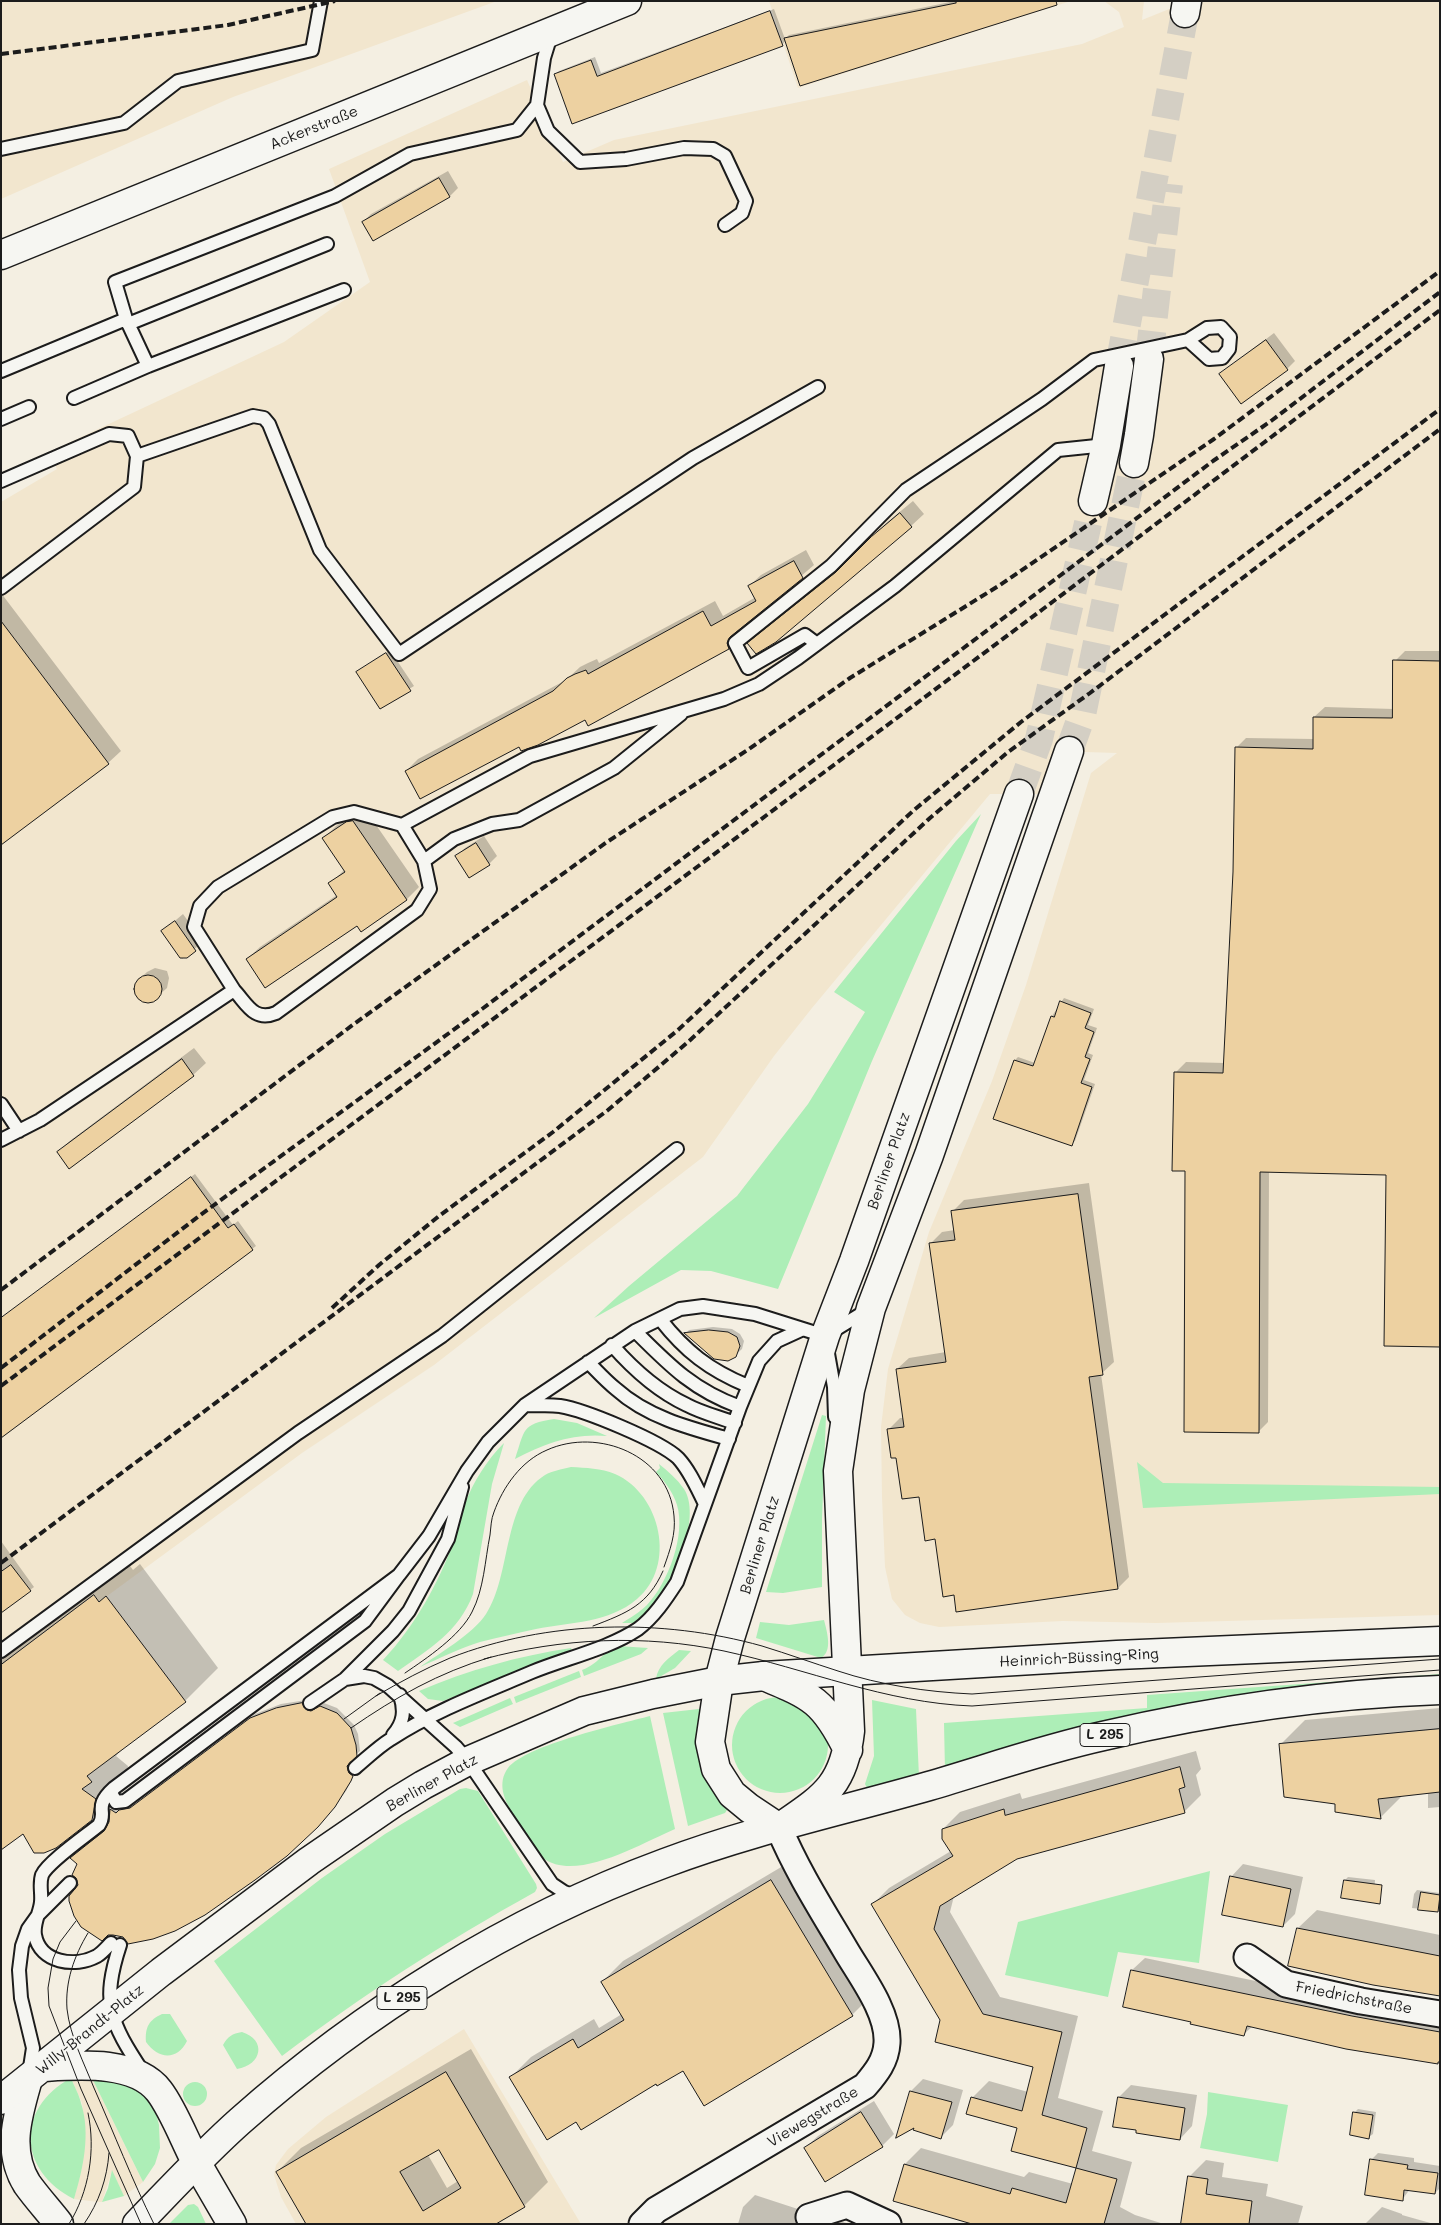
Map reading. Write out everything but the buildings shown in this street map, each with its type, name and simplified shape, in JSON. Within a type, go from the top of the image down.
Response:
[{"type":"main road","name":"Ackerstraße","points":[[1,255],[627,1]]},
{"type":"main road","points":[[1134,463],[1148,359]]},
{"type":"main road","points":[[1093,501],[1106,444],[1119,366]]},
{"type":"main road","points":[[719,1681],[710,1742],[716,1770],[732,1794],[779,1828],[814,1803],[837,1781],[844,1765],[850,1731],[838,1471],[850,1390],[871,1308],[929,1155],[1069,751]]},
{"type":"main road","name":"Berliner Platz","points":[[151,1980],[324,1850],[395,1802],[468,1761],[584,1711],[653,1694],[719,1681],[813,1333],[854,1261],[1019,794]]},
{"type":"main road","name":"Heinrich-Büssing-Ring","points":[[719,1681],[764,1676],[1117,1655],[1440,1641]]},
{"type":"main road","points":[[764,1676],[811,1698],[824,1708],[848,1750]]},
{"type":"main road","name":"L 295","points":[[137,2224],[196,2162],[240,2121],[314,2061],[405,1996],[507,1935],[580,1898],[662,1864],[779,1828],[1100,1736],[1169,1722],[1315,1698],[1440,1690]]},
{"type":"main road","name":"Willy-Brandt-Platz","points":[[1,2100],[151,1980]]},
{"type":"main road","points":[[36,2073],[84,2065],[110,2067],[131,2073],[150,2082],[159,2090],[166,2101],[196,2162],[232,2224]]},
{"type":"main road","name":"Willy-Brandt-Platz","points":[[36,2073],[16,2120],[16,2156],[20,2171],[27,2184],[59,2224]]},
{"type":"street","name":"Viewegstraße","points":[[642,2224],[656,2210],[865,2086],[884,2059],[887,2043],[886,2030],[875,2000],[791,1856],[779,1828]]},
{"type":"street","name":"Friedrichstraße","points":[[1247,1957],[1286,1984],[1361,2001],[1440,2014]]},
{"type":"street","points":[[809,2217],[847,2205],[888,2224]]},
{"type":"lane","points":[[1,149],[124,123],[178,81],[312,50],[321,1]]},
{"type":"lane","points":[[148,366],[127,322],[115,282],[335,196],[410,154],[517,130],[537,105],[544,58],[552,32]]},
{"type":"lane","points":[[537,105],[548,131],[580,162],[626,159],[684,148],[713,149],[725,156],[746,200],[742,213],[725,225]]},
{"type":"lane","points":[[1,371],[327,244]]},
{"type":"lane","points":[[74,398],[148,366],[344,290]]},
{"type":"lane","points":[[817,644],[805,635],[748,668],[735,644],[831,566],[906,490],[1042,399],[1094,360],[1188,340]]},
{"type":"lane","points":[[137,456],[253,416],[264,418],[269,424],[320,550],[399,654],[693,458],[818,388]]},
{"type":"lane","points":[[1,418],[29,407]]},
{"type":"lane","points":[[1,481],[109,434],[128,436],[137,456],[134,487],[1,588]]},
{"type":"lane","points":[[402,825],[530,756],[724,699],[759,684],[895,586],[1058,450],[1106,444]]},
{"type":"lane","points":[[424,861],[454,839],[492,824],[520,820],[614,768],[687,709]]},
{"type":"lane","points":[[354,812],[402,825],[424,861],[430,889],[417,910],[276,1013],[266,1017],[258,1016],[234,990],[194,927],[200,906],[218,887],[333,817],[354,812]]},
{"type":"lane","points":[[1,1140],[40,1120],[234,990]]},
{"type":"lane","points":[[1,1104],[19,1131]]},
{"type":"lane","points":[[1,1651],[298,1433],[442,1336],[677,1149]]},
{"type":"lane","points":[[150,2082],[114,2024],[111,2012],[109,1988],[116,1944],[97,1956],[68,1963],[53,1959],[42,1950],[35,1936],[34,1925],[41,1902],[43,1874],[52,1864],[102,1822],[101,1803],[104,1796],[114,1788],[111,1793],[116,1802],[125,1801],[365,1621],[429,1536],[467,1471],[488,1442],[525,1405],[612,1345],[635,1331],[680,1309],[703,1306],[755,1314],[813,1333]]},
{"type":"lane","points":[[355,1768],[390,1739],[427,1718],[533,1671],[619,1640],[639,1628],[665,1601],[677,1582],[704,1504],[759,1361],[777,1341],[813,1333],[871,1308]]},
{"type":"lane","points":[[660,1318],[679,1343],[695,1357],[722,1376],[748,1386]]},
{"type":"lane","points":[[635,1331],[665,1361],[699,1389],[740,1407]]},
{"type":"lane","points":[[813,1333],[834,1387],[838,1471]]},
{"type":"lane","points":[[612,1345],[632,1368],[665,1392],[687,1405],[735,1423]]},
{"type":"lane","points":[[588,1362],[616,1390],[637,1404],[680,1425],[729,1439]]},
{"type":"lane","points":[[525,1405],[561,1406],[606,1421],[650,1440],[677,1458],[691,1475],[704,1504]]},
{"type":"lane","points":[[310,1703],[345,1679],[389,1636],[409,1611],[448,1539],[467,1471]]},
{"type":"lane","points":[[345,1679],[364,1676],[374,1678],[400,1695],[427,1718],[468,1761],[552,1884],[564,1892],[580,1898]]},
{"type":"lane","points":[[390,1739],[399,1728],[403,1718],[404,1708],[400,1695]]},
{"type":"lane","points":[[36,2073],[21,1998],[19,1970],[22,1946],[28,1929],[38,1914],[70,1883]]},
{"type":"shaded area","points":[[1,1],[497,1],[233,97],[1,199]]},
{"type":"shaded area","points":[[769,1],[1071,1],[798,88]]},
{"type":"shaded area","points":[[1104,1],[1144,1],[1142,20],[1189,1],[1440,1],[1440,1615],[1156,1623],[1063,1621],[939,1627],[920,1623],[905,1615],[892,1599],[885,1567],[882,1497],[881,1427],[888,1369],[929,1232],[992,1081],[1026,985],[1091,773],[1117,753],[1054,751],[1040,794],[990,794],[774,1056],[703,1157],[434,1365],[302,1453],[99,1602],[94,1595],[1,1665],[1,502],[57,469],[49,452],[284,342],[370,282],[329,169],[527,80],[563,162],[614,140],[1082,44],[1124,27],[1119,12]]},
{"type":"shaded area","points":[[464,2029],[581,2224],[296,2224],[281,2197],[274,2175],[276,2165],[288,2149],[326,2117]]},
{"type":"shaded area","points":[[90,2074],[143,2182],[124,2196],[112,2171],[102,2202],[74,2199],[82,2167],[85,2128],[82,2103],[71,2078]]},
{"type":"green space","points":[[981,814],[872,1061],[778,1289],[711,1271],[681,1270],[594,1318],[629,1286],[737,1196],[808,1104],[865,1012],[834,992],[956,841]]},
{"type":"green space","points":[[822,1415],[826,1416],[822,1519],[822,1587],[783,1593],[766,1592]]},
{"type":"green space","points":[[554,1419],[577,1423],[607,1436],[582,1436],[560,1440],[537,1448],[515,1459],[526,1430],[535,1423]]},
{"type":"green space","points":[[504,1443],[492,1484],[473,1594],[467,1607],[460,1619],[442,1638],[398,1671],[383,1660],[415,1619],[433,1589],[448,1557],[472,1488],[486,1464]]},
{"type":"green space","points":[[1137,1462],[1163,1483],[1440,1487],[1440,1494],[1143,1508]]},
{"type":"green space","points":[[659,1464],[681,1485],[689,1500],[690,1514],[685,1545],[667,1588],[657,1602],[635,1623],[622,1623],[644,1608],[655,1596],[668,1572],[677,1544],[679,1517],[677,1505],[668,1487],[656,1472],[660,1468]]},
{"type":"green space","points":[[571,1467],[599,1469],[615,1474],[631,1484],[643,1497],[653,1514],[660,1550],[657,1568],[649,1585],[637,1599],[614,1613],[589,1620],[536,1629],[480,1642],[420,1667],[465,1636],[486,1614],[500,1579],[514,1520],[521,1502],[531,1487],[545,1475]]},
{"type":"green space","points":[[824,1620],[828,1635],[828,1646],[825,1655],[821,1658],[756,1638],[760,1622],[789,1625]]},
{"type":"green space","points":[[618,1646],[648,1648],[641,1654],[584,1676],[582,1670]]},
{"type":"green space","points":[[571,1648],[572,1651],[443,1701],[428,1699],[419,1691],[493,1665]]},
{"type":"green space","points":[[679,1650],[691,1651],[675,1668],[656,1679],[662,1666]]},
{"type":"green space","points":[[579,1671],[581,1677],[516,1703],[514,1697]]},
{"type":"green space","points":[[1440,1674],[1440,1679],[945,1771],[944,1723],[1147,1708],[1147,1695]]},
{"type":"green space","points":[[780,1697],[798,1701],[814,1711],[824,1727],[828,1745],[824,1763],[814,1779],[798,1789],[780,1793],[762,1789],[746,1779],[736,1763],[732,1745],[736,1727],[746,1711],[762,1701]]},
{"type":"green space","points":[[510,1698],[513,1704],[460,1727],[453,1723]]},
{"type":"green space","points":[[872,1700],[916,1709],[919,1777],[868,1790],[865,1784],[874,1756]]},
{"type":"green space","points":[[702,1710],[729,1807],[725,1813],[688,1826],[663,1713]]},
{"type":"green space","points":[[650,1716],[675,1829],[627,1851],[591,1864],[557,1865],[543,1858],[530,1843],[505,1797],[502,1785],[508,1768],[518,1759],[534,1751],[574,1736]]},
{"type":"green space","points":[[466,1788],[478,1791],[536,1884],[535,1892],[469,1930],[406,1970],[343,2011],[282,2056],[214,1961],[322,1878],[385,1834],[460,1789]]},
{"type":"green space","points":[[1210,1871],[1199,1963],[1118,1952],[1108,1997],[1005,1975],[1018,1922]]},
{"type":"green space","points":[[162,2014],[170,2014],[187,2041],[173,2055],[156,2052],[146,2042],[146,2032],[149,2025]]},
{"type":"green space","points":[[242,2032],[255,2041],[258,2046],[258,2052],[252,2063],[237,2069],[223,2045],[231,2036]]},
{"type":"green space","points":[[90,2074],[111,2075],[142,2092],[156,2113],[159,2125],[160,2148],[155,2164],[143,2182]]},
{"type":"green space","points":[[71,2078],[84,2115],[86,2139],[83,2164],[74,2199],[55,2187],[42,2172],[34,2156],[30,2139],[33,2122],[40,2106],[53,2091]]},
{"type":"green space","points":[[195,2082],[200,2083],[206,2089],[206,2099],[200,2105],[195,2106],[190,2105],[184,2099],[183,2094],[184,2089],[190,2083]]},
{"type":"green space","points":[[1208,2092],[1288,2105],[1278,2162],[1200,2148],[1207,2114]]},
{"type":"green space","points":[[112,2170],[124,2196],[102,2202],[108,2188]]},
{"type":"green space","points":[[194,2204],[198,2207],[206,2224],[169,2224],[188,2205]]},
{"type":"tunnel","points":[[1119,366],[1185,13]]},
{"type":"tunnel","points":[[1149,359],[1169,184]]},
{"type":"tunnel","points":[[1069,751],[1082,715],[1134,463]]},
{"type":"tunnel","points":[[1019,794],[1039,739],[1093,501]]},
{"type":"tram line","points":[[405,1673],[442,1646],[467,1621],[479,1594],[484,1574],[492,1517],[502,1493],[521,1468],[547,1450],[567,1444],[588,1442],[628,1451],[645,1462],[659,1477],[669,1495],[674,1516],[673,1536],[664,1567]]},
{"type":"tram line","points":[[593,1626],[626,1612],[643,1600],[651,1592],[663,1571]]},
{"type":"tram line","points":[[376,1696],[440,1662],[487,1645],[565,1630],[605,1627],[645,1627],[724,1637],[762,1646],[838,1671],[887,1684],[921,1690],[972,1694],[1440,1659]]},
{"type":"tram line","points":[[484,1659],[513,1652],[573,1643],[603,1641],[664,1642],[724,1651],[755,1658],[909,1699],[940,1704],[972,1706],[1440,1670]]},
{"type":"tram line","points":[[351,1728],[384,1706],[435,1678],[491,1657]]},
{"type":"tram line","points":[[344,1719],[380,1693]]},
{"type":"tram line","points":[[76,1921],[60,1942],[53,1959],[48,1988],[49,2006],[81,2089],[141,2224]]},
{"type":"tram line","points":[[88,1933],[75,1960],[69,1979],[67,1989],[69,2019],[82,2059],[154,2224]]},
{"type":"tram line","points":[[69,2224],[82,2198],[89,2170],[91,2141],[88,2113]]},
{"type":"tram line","points":[[84,2224],[101,2190],[109,2153]]},
{"type":"railway","points":[[1,54],[228,25],[335,1]]},
{"type":"railway","points":[[1,1290],[354,1024],[607,842],[749,749],[850,678],[1000,585],[1214,439],[1440,271]]},
{"type":"railway","points":[[1,1368],[199,1216],[482,1009],[1213,461],[1271,421],[1440,292]]},
{"type":"railway","points":[[1,1386],[1043,609],[1440,310]]},
{"type":"railway","points":[[332,1308],[379,1265],[439,1216],[553,1132],[678,1030],[914,810],[1021,722],[1440,409]]},
{"type":"railway","points":[[1,1563],[608,1110],[688,1042],[930,818],[1008,752],[1090,693],[1440,429]]}]
